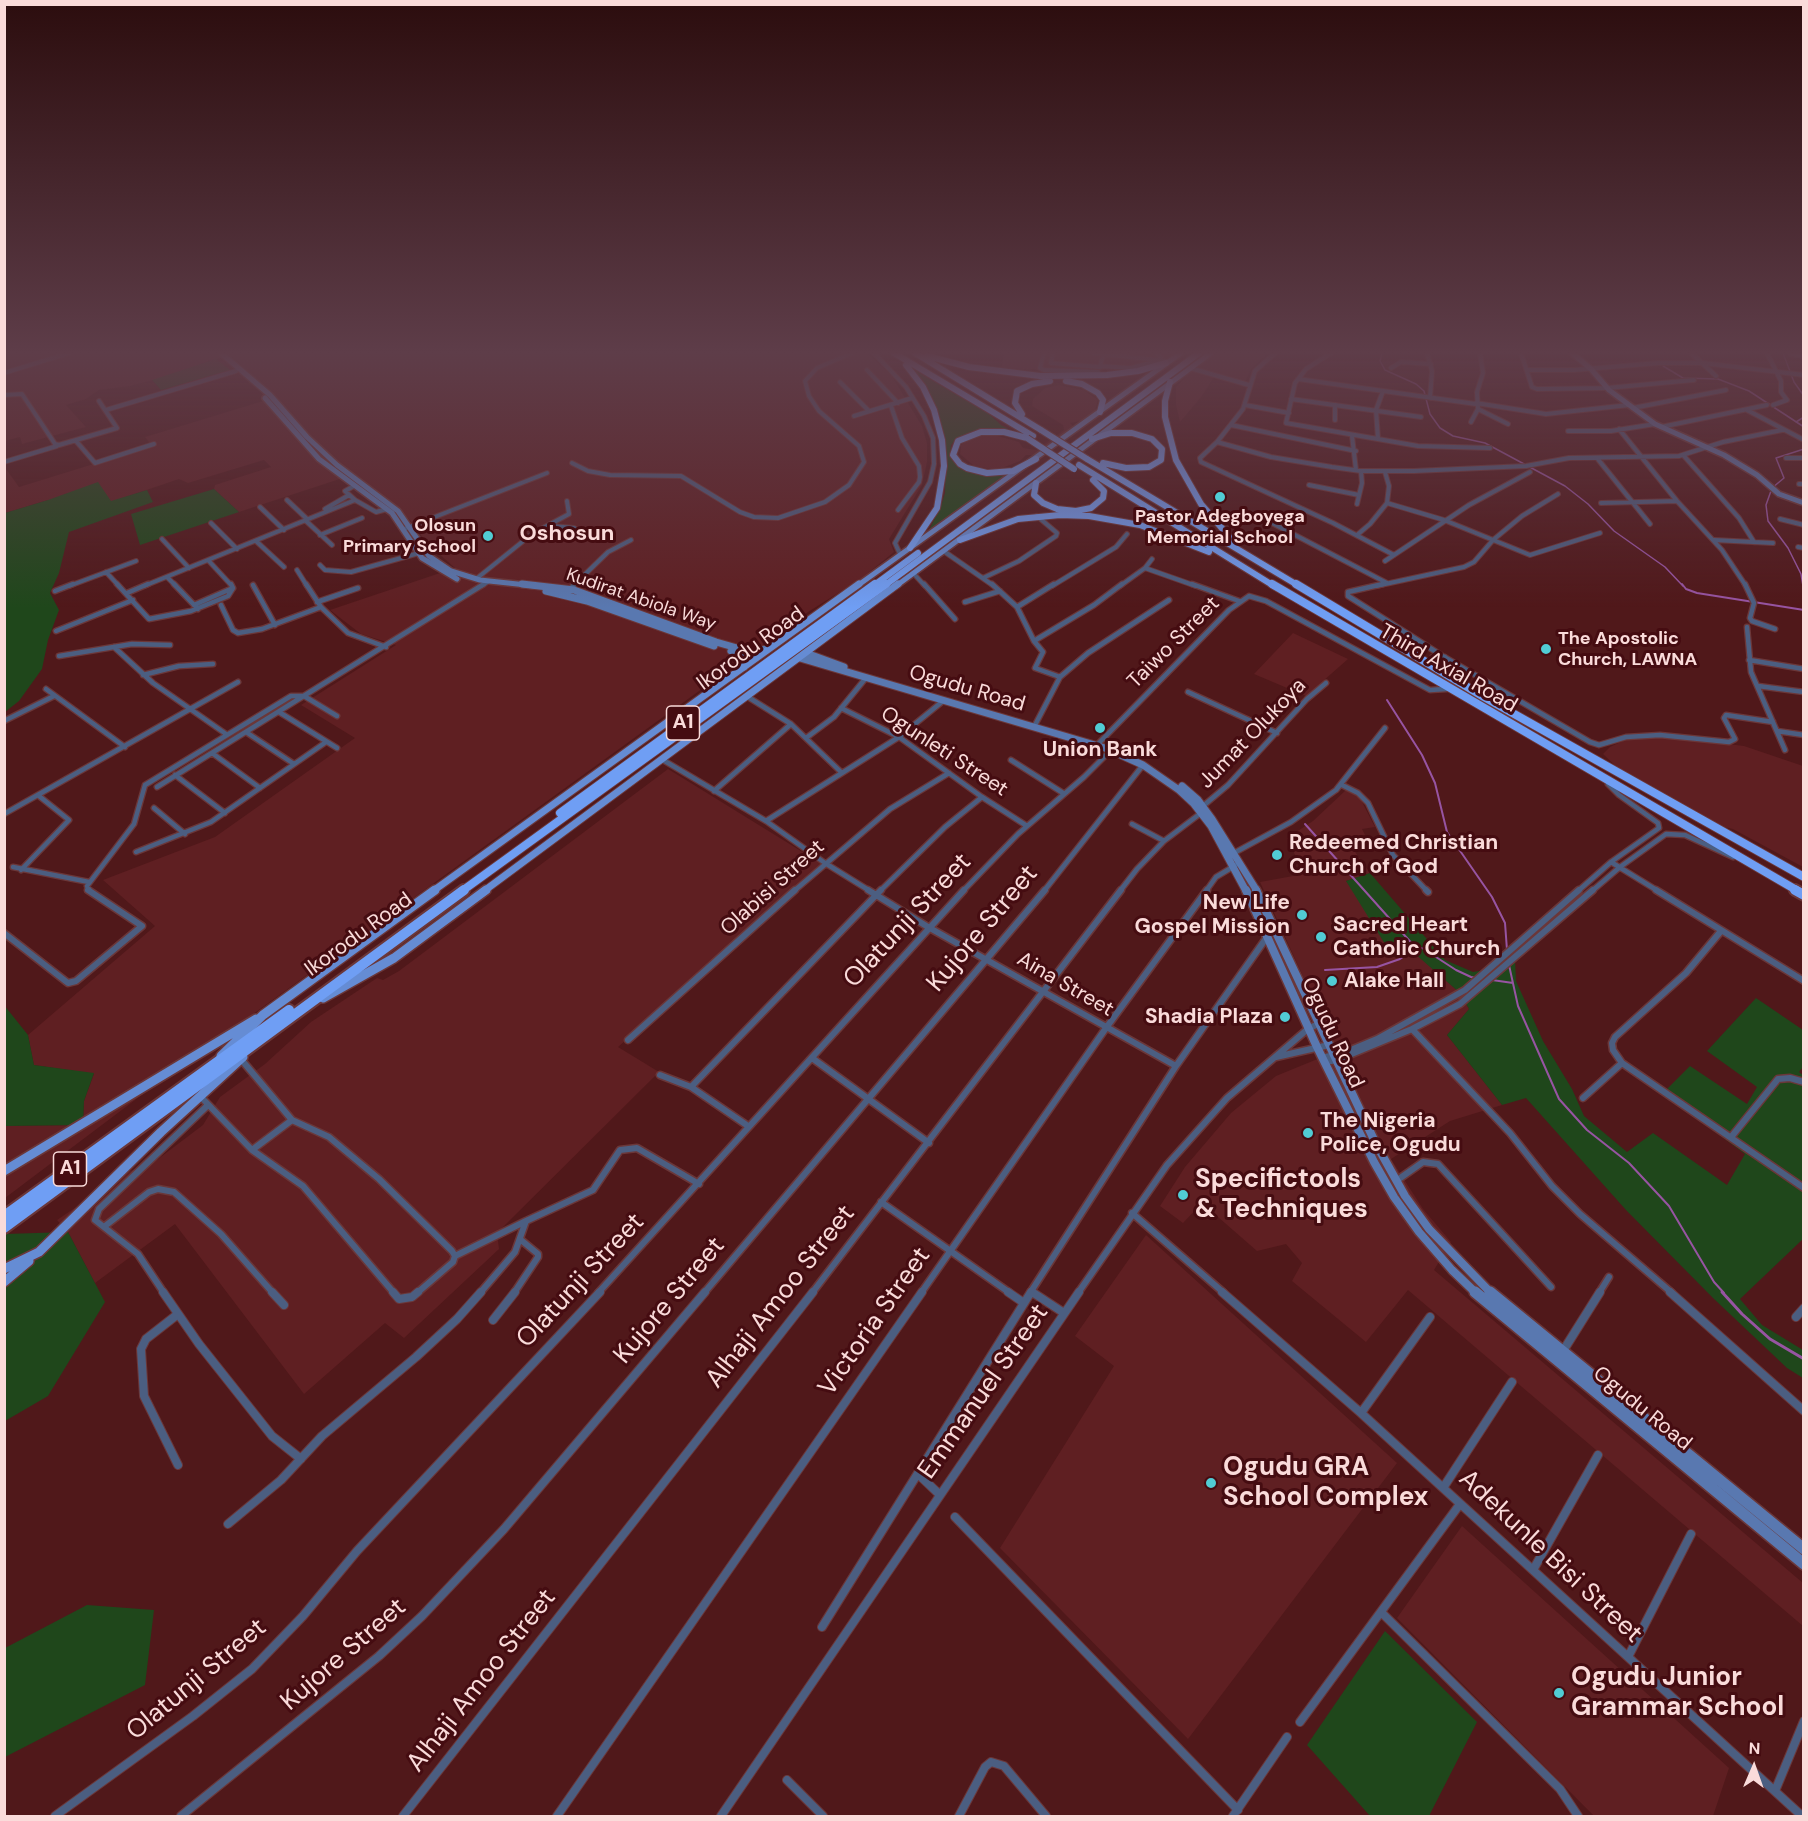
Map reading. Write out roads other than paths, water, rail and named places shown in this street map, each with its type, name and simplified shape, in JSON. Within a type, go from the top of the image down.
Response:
[{"type":"highway","points":[[910,548],[937,508],[944,466],[941,438]]},
{"type":"highway","points":[[966,438],[958,441],[953,455],[960,464],[968,468],[987,473],[1012,471],[1036,459]]},
{"type":"highway","points":[[1032,438],[1093,480],[1102,488],[1103,498],[1091,508],[1076,511],[1057,509],[1039,501],[1034,495],[1036,483]]},
{"type":"highway","points":[[1057,438],[1089,458],[1126,468],[1149,467],[1161,460],[1162,449],[1149,438]]},
{"type":"highway","name":"Ikorodu Road","points":[[4,1228],[217,1060],[1077,438]]},
{"type":"highway","name":"Ikorodu Road","points":[[275,1028],[829,627],[1085,438]]},
{"type":"highway","points":[[1170,438],[1176,460],[1201,504],[1233,541]]},
{"type":"highway","name":"Third Axial Road","points":[[1089,458],[1440,672],[1803,877]]},
{"type":"highway","points":[[1102,463],[1233,541],[1259,562]]},
{"type":"highway","name":"Third Axial Road","points":[[1077,467],[1446,689],[1803,895]]},
{"type":"highway","points":[[1093,480],[1221,558]]},
{"type":"highway","points":[[960,540],[1002,524],[1037,516],[1089,516],[1140,525],[1185,541],[1262,578]]},
{"type":"highway","points":[[820,623],[831,605]]},
{"type":"highway","points":[[829,627],[856,616]]},
{"type":"highway","name":"Ikorodu Road","points":[[4,1216],[239,1058]]},
{"type":"main road","name":"Kudirat Abiola Way","points":[[301,438],[315,454],[387,509],[407,528],[429,556],[452,571],[487,583],[570,589],[745,650],[761,651],[779,643]]},
{"type":"main road","name":"Kudirat Abiola Way","points":[[310,438],[359,488],[398,511],[422,558],[446,574],[461,580],[552,591],[587,601],[698,642],[740,654],[746,658],[744,667]]},
{"type":"main road","name":"Ikorodu Road","points":[[217,1060],[229,1046],[263,1016],[900,554],[1065,438]]},
{"type":"main road","points":[[1686,438],[1746,468],[1787,499],[1803,504]]},
{"type":"main road","name":"Ikorodu Road","points":[[275,1028],[394,958],[945,552],[1092,439]]},
{"type":"main road","name":"Ogudu Road","points":[[803,655],[865,679],[1035,725]]},
{"type":"main road","name":"Ogudu Road","points":[[803,655],[1112,749],[1160,770],[1190,792],[1234,853],[1237,865],[1323,1060],[1384,1182],[1405,1213],[1436,1251],[1489,1305],[1803,1549]]},
{"type":"main road","name":"Ogudu Road","points":[[1112,749],[1143,765],[1202,809],[1260,897],[1396,1182],[1447,1250],[1507,1308],[1562,1353],[1625,1411],[1803,1564]]},
{"type":"main road","points":[[4,1171],[72,1128],[127,1098],[246,1023],[263,1016]]},
{"type":"main road","points":[[4,1282],[39,1252],[239,1058],[275,1028]]},
{"type":"main road","points":[[4,1269],[39,1252]]},
{"type":"street","points":[[51,438],[55,444],[59,445]]},
{"type":"street","points":[[4,462],[86,438]]},
{"type":"street","points":[[572,463],[588,471],[610,475],[681,476],[740,512],[754,517],[778,518],[825,502],[849,485],[864,462],[858,446],[849,438]]},
{"type":"street","points":[[898,510],[919,482],[920,477],[919,466],[902,438]]},
{"type":"street","points":[[900,554],[895,543],[930,482],[934,464],[932,438]]},
{"type":"street","points":[[1220,438],[1200,458],[1201,462],[1357,535],[1394,555]]},
{"type":"street","points":[[1293,438],[1356,451]]},
{"type":"street","points":[[1353,438],[1359,470],[1359,495],[1356,504]]},
{"type":"street","points":[[1369,438],[1427,447],[1490,448]]},
{"type":"street","points":[[1625,438],[1677,501],[1714,540],[1743,580],[1753,600],[1750,618],[1752,621],[1774,629]]},
{"type":"street","points":[[1217,442],[1271,457],[1385,472],[1526,466],[1532,463],[1569,458],[1683,456],[1707,447],[1747,438]]},
{"type":"street","points":[[76,441],[95,463],[154,444]]},
{"type":"street","points":[[1683,456],[1731,509],[1754,542]]},
{"type":"street","points":[[1597,458],[1650,524]]},
{"type":"street","points":[[1786,458],[1803,458]]},
{"type":"street","points":[[1357,535],[1370,524],[1387,503],[1389,486],[1385,472]]},
{"type":"street","points":[[1385,561],[1444,520],[1530,472]]},
{"type":"street","points":[[407,528],[547,473]]},
{"type":"street","points":[[1309,485],[1359,495]]},
{"type":"street","points":[[359,488],[345,490],[355,500],[376,512],[387,509]]},
{"type":"street","points":[[1440,672],[1444,661],[1441,655],[1347,594],[1464,567],[1474,562],[1493,540],[1525,513],[1558,494]]},
{"type":"street","points":[[127,593],[284,530],[314,516],[349,495]]},
{"type":"street","points":[[287,500],[332,545]]},
{"type":"street","points":[[314,516],[355,500]]},
{"type":"street","points":[[476,579],[532,534],[550,526],[569,513],[567,501]]},
{"type":"street","points":[[1601,503],[1677,501]]},
{"type":"street","points":[[1387,503],[1444,520],[1533,555],[1600,533]]},
{"type":"street","points":[[260,507],[284,530]]},
{"type":"street","points":[[982,578],[1019,561],[1056,536],[1057,533],[1037,516]]},
{"type":"street","points":[[320,535],[362,518]]},
{"type":"street","points":[[1780,519],[1803,525]]},
{"type":"street","points":[[1272,523],[1387,583]]},
{"type":"street","points":[[211,524],[237,549]]},
{"type":"street","points":[[550,526],[574,528],[583,534],[594,535]]},
{"type":"street","points":[[1017,607],[1116,547],[1127,534]]},
{"type":"street","points":[[162,539],[189,568]]},
{"type":"street","points":[[570,589],[608,552],[631,540]]},
{"type":"street","points":[[1714,540],[1773,543]]},
{"type":"street","points":[[256,541],[284,567]]},
{"type":"street","points":[[945,552],[1000,591],[1017,607],[1043,652],[1035,668],[1060,677]]},
{"type":"street","points":[[320,565],[325,570],[351,572],[419,553]]},
{"type":"street","points":[[1034,640],[1094,605],[1145,568],[1152,559]]},
{"type":"street","points":[[55,591],[136,561]]},
{"type":"street","points":[[106,572],[151,619],[228,596],[233,588],[208,561]]},
{"type":"street","points":[[1145,568],[1239,601]]},
{"type":"street","points":[[297,570],[321,607],[352,636],[386,647]]},
{"type":"street","points":[[914,574],[955,619]]},
{"type":"street","points":[[167,577],[196,607]]},
{"type":"street","points":[[157,787],[487,583]]},
{"type":"street","points":[[253,585],[275,625]]},
{"type":"street","points":[[317,602],[358,588]]},
{"type":"street","points":[[965,602],[1000,591]]},
{"type":"street","name":"Taiwo Street","points":[[1097,744],[1244,597],[1255,596],[1266,601],[1430,690],[1446,689]]},
{"type":"street","points":[[56,631],[133,600]]},
{"type":"street","points":[[1035,725],[1060,677],[1088,653],[1168,600]]},
{"type":"street","points":[[221,605],[235,632],[248,632],[275,625],[321,607]]},
{"type":"street","points":[[1747,627],[1749,660],[1785,750]]},
{"type":"street","points":[[59,656],[114,647],[170,645]]},
{"type":"street","points":[[114,647],[143,675],[226,734]]},
{"type":"street","points":[[1431,650],[1435,658],[1460,668],[1599,745],[1605,746],[1626,737],[1660,735],[1729,742],[1735,739],[1724,718],[1726,715],[1773,722]]},
{"type":"street","points":[[1427,664],[1441,655]]},
{"type":"street","points":[[1749,660],[1803,669]]},
{"type":"street","points":[[143,675],[179,666],[213,664]]},
{"type":"street","points":[[806,738],[826,724],[865,679]]},
{"type":"street","points":[[4,814],[238,682]]},
{"type":"street","name":"Jumat Olukoya","points":[[1202,809],[1228,785],[1307,699],[1326,683]]},
{"type":"street","points":[[1758,686],[1803,692]]},
{"type":"street","points":[[46,689],[125,747]]},
{"type":"street","points":[[1188,692],[1277,733]]},
{"type":"street","points":[[4,721],[54,696]]},
{"type":"street","points":[[4,933],[68,983],[76,981],[137,935],[141,926],[88,890],[89,882],[134,824],[145,785],[291,696],[304,696],[337,716]]},
{"type":"street","points":[[748,697],[791,724],[841,772]]},
{"type":"street","points":[[766,821],[899,737],[943,701]]},
{"type":"street","name":"Ogunleti Street","points":[[841,708],[899,737],[982,797],[1027,826]]},
{"type":"street","points":[[279,712],[337,748]]},
{"type":"street","points":[[714,790],[791,724]]},
{"type":"street","points":[[1234,853],[1301,816],[1341,785],[1385,728]]},
{"type":"street","points":[[1777,731],[1803,735]]},
{"type":"street","points":[[246,732],[294,765]]},
{"type":"street","points":[[136,852],[211,822],[326,742]]},
{"type":"street","name":"Olatunji Street","points":[[55,1816],[193,1716],[252,1669],[303,1616],[357,1551],[505,1395],[699,1184],[748,1126],[812,1058],[928,927],[1027,826],[1112,749]]},
{"type":"street","points":[[212,753],[260,788]]},
{"type":"street","name":"Aina Street","points":[[663,760],[766,821],[825,863],[928,927],[1176,1066]]},
{"type":"street","points":[[1011,760],[1063,793]]},
{"type":"street","name":"Kujore Street","points":[[181,1816],[379,1656],[458,1579],[504,1529],[1039,897],[1143,765]]},
{"type":"street","name":"Olabisi Street","points":[[628,1040],[825,863],[890,809],[949,773]]},
{"type":"street","points":[[175,776],[225,813]]},
{"type":"street","points":[[1335,1058],[1377,1039],[1466,990],[1611,862],[1659,828],[1658,823],[1619,795],[1608,784]]},
{"type":"street","points":[[1341,785],[1358,793],[1368,803],[1394,855],[1428,892]]},
{"type":"street","points":[[21,870],[69,820],[39,796]]},
{"type":"street","points":[[691,1087],[876,895],[945,828],[982,797]]},
{"type":"street","points":[[154,808],[185,834]]},
{"type":"street","name":"Alhaji Amoo Street","points":[[403,1816],[929,1143],[1137,869],[1164,841],[1202,809]]},
{"type":"street","points":[[1132,824],[1164,841]]},
{"type":"street","points":[[1323,1060],[1335,1058],[1412,1029],[1460,1004],[1620,867],[1666,834],[1685,835],[1743,861]]},
{"type":"street","points":[[1611,862],[1803,981]]},
{"type":"street","name":"Victoria Street","points":[[556,1816],[1106,1028],[1216,877],[1237,865]]},
{"type":"street","points":[[13,867],[89,882]]},
{"type":"street","points":[[1721,931],[1686,973],[1615,1037],[1612,1050],[1622,1063],[1803,1188]]},
{"type":"street","name":"Emmanuel Street","points":[[822,1627],[1031,1291],[1176,1066],[1268,936]]},
{"type":"street","name":"Emmanuel Street","points":[[721,1816],[826,1665],[939,1494],[1167,1165],[1227,1098],[1309,1028],[1319,1024]]},
{"type":"street","points":[[1412,1029],[1510,1133],[1552,1186],[1580,1214],[1803,1411]]},
{"type":"street","points":[[1275,1057],[1329,1045]]},
{"type":"street","points":[[239,1058],[292,1119],[321,1132],[343,1147],[454,1256]]},
{"type":"street","points":[[812,1058],[929,1143]]},
{"type":"street","points":[[1583,1098],[1622,1063]]},
{"type":"street","points":[[660,1075],[691,1087],[748,1126]]},
{"type":"street","points":[[1732,1137],[1778,1079],[1790,1078],[1803,1082]]},
{"type":"street","points":[[194,1087],[208,1105],[252,1150],[303,1186],[399,1299],[412,1297],[453,1262],[454,1256]]},
{"type":"street","points":[[208,1105],[99,1209],[95,1220],[138,1254],[199,1344],[272,1436],[301,1459]]},
{"type":"street","points":[[252,1150],[292,1119]]},
{"type":"street","points":[[454,1256],[525,1221],[584,1196],[592,1190],[617,1153],[624,1148],[648,1153],[699,1184]]},
{"type":"street","points":[[1396,1182],[1423,1162],[1438,1164],[1551,1287]]},
{"type":"street","points":[[105,1226],[150,1192],[158,1189],[174,1192],[221,1234],[284,1305]]},
{"type":"street","points":[[881,1202],[1024,1303]]},
{"type":"street","name":"Adekunle Bisi Street","points":[[1132,1213],[1361,1413],[1802,1816]]},
{"type":"street","points":[[228,1524],[281,1480],[322,1436],[416,1358],[457,1319],[515,1252],[521,1240],[525,1221]]},
{"type":"street","points":[[493,1320],[538,1257],[538,1254],[521,1240]]},
{"type":"street","points":[[1562,1353],[1609,1278]]},
{"type":"street","points":[[1031,1291],[1064,1313]]},
{"type":"street","points":[[1796,1317],[1803,1308]]},
{"type":"street","points":[[178,1314],[146,1339],[141,1349],[144,1396],[178,1465]]},
{"type":"street","points":[[1361,1413],[1430,1317]]},
{"type":"street","points":[[1443,1488],[1512,1382]]},
{"type":"street","points":[[1533,1570],[1598,1455]]},
{"type":"street","points":[[918,1474],[939,1494]]},
{"type":"street","points":[[1300,1722],[1460,1504]]},
{"type":"street","points":[[955,1517],[1235,1813],[1287,1737]]},
{"type":"street","points":[[1628,1657],[1691,1534]]},
{"type":"street","points":[[1382,1612],[1560,1789],[1578,1816]]},
{"type":"street","points":[[1775,1791],[1803,1721]]},
{"type":"street","points":[[959,1816],[985,1767],[991,1762],[997,1762],[1004,1766],[1046,1816]]},
{"type":"street","points":[[787,1780],[823,1816]]},
{"type":"waterway","points":[[1462,438],[1485,443],[1565,486],[1588,504],[1614,531],[1665,567],[1683,586]]},
{"type":"waterway","points":[[1803,586],[1801,574],[1788,548],[1768,521],[1766,505],[1772,488],[1784,478],[1776,458],[1804,449]]},
{"type":"waterway","points":[[1682,584],[1686,589],[1697,593],[1804,610]]},
{"type":"waterway","points":[[1803,584],[1804,592]]},
{"type":"waterway","points":[[1387,700],[1422,755],[1435,783],[1447,832],[1492,897],[1505,923],[1507,950]]},
{"type":"waterway","points":[[1305,824],[1415,947]]},
{"type":"waterway","points":[[1325,970],[1377,967],[1400,959],[1416,948],[1422,948],[1456,970],[1471,977],[1486,980]]},
{"type":"waterway","points":[[1507,956],[1513,983]]},
{"type":"waterway","points":[[1492,980],[1513,983]]},
{"type":"waterway","points":[[1513,983],[1518,1006],[1559,1099],[1587,1130],[1629,1163],[1669,1206],[1714,1282],[1724,1293]]},
{"type":"waterway","points":[[1722,1292],[1770,1339],[1804,1359]]},
{"type":"place","name":"Pastor Adegboyega Memorial School","points":[[1220,497]]},
{"type":"place","name":"Olosun Primary School","points":[[488,536]]},
{"type":"place","name":"The Apostolic Church, LAWNA","points":[[1546,649]]},
{"type":"place","name":"Union Bank","points":[[1100,728]]},
{"type":"place","name":"Redeemed Christian Church of God","points":[[1277,855]]},
{"type":"place","name":"New Life Gospel Mission","points":[[1302,915]]},
{"type":"place","name":"Sacred Heart Catholic Church","points":[[1321,937]]},
{"type":"place","name":"Alake Hall","points":[[1332,981]]},
{"type":"place","name":"Shadia Plaza","points":[[1285,1017]]},
{"type":"place","name":"The Nigeria Police, Ogudu","points":[[1308,1133]]},
{"type":"place","name":"Specifictools & Techniques","points":[[1183,1195]]},
{"type":"place","name":"Ogudu GRA School Complex","points":[[1211,1483]]},
{"type":"place","name":"Ogudu Junior Grammar School","points":[[1559,1693]]},
{"type":"district","name":"Oshosun","points":[[567,534]]}]
